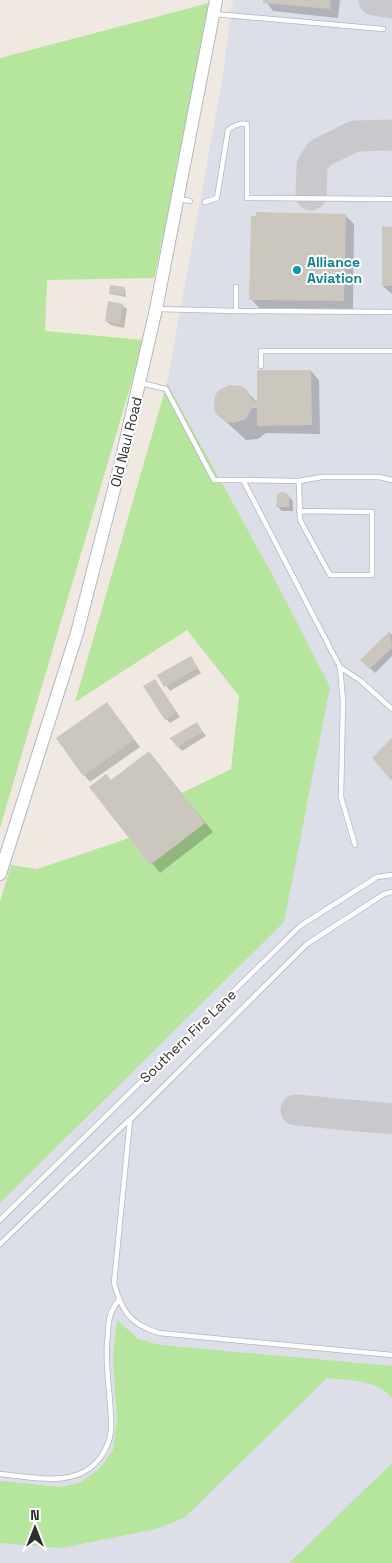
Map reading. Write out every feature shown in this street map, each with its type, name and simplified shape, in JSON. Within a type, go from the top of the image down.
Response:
[{"type":"main road","name":"Old Naul Road","points":[[0,874],[77,633],[140,383],[156,309],[184,200],[216,0]]},
{"type":"lane","points":[[215,14],[383,29]]},
{"type":"lane","points":[[205,202],[217,198],[228,130],[233,125],[243,124],[247,124],[247,198],[392,199]]},
{"type":"lane","points":[[236,287],[236,311]]},
{"type":"lane","points":[[156,309],[392,312]]},
{"type":"lane","points":[[261,366],[261,351],[392,350]]},
{"type":"lane","points":[[140,383],[166,389],[214,480],[299,481],[322,476],[379,476],[392,480]]},
{"type":"lane","points":[[243,480],[340,667],[343,701],[341,797],[355,845]]},
{"type":"lane","points":[[299,481],[299,511],[300,520],[330,575],[372,575],[372,512],[299,511]]},
{"type":"lane","points":[[340,667],[361,681],[392,708]]},
{"type":"lane","name":"Southern Fire Lane","points":[[0,1220],[300,926],[377,877],[392,875]]},
{"type":"lane","points":[[0,1244],[130,1120],[307,944],[384,894],[392,892]]},
{"type":"lane","points":[[130,1120],[114,1283],[118,1301],[128,1317],[141,1327],[159,1333],[392,1355]]},
{"type":"lane","points":[[0,1474],[51,1479],[74,1477],[95,1464],[107,1448],[111,1431],[106,1357],[110,1312],[118,1301]]},
{"type":"shaded area","points":[[233,0],[392,0],[392,1563],[0,1563],[0,1196],[284,922],[273,576],[167,383],[222,81]]},
{"type":"green space","points":[[209,3],[207,31],[154,278],[47,280],[45,331],[144,340],[0,828],[0,58]]},
{"type":"green space","points":[[167,383],[273,576],[330,687],[284,922],[0,1203],[0,902],[11,865],[37,869],[129,838],[150,865],[205,823],[182,793],[231,769],[239,696],[187,630],[75,702]]},
{"type":"green space","points":[[117,1320],[138,1339],[160,1345],[392,1366],[392,1398],[386,1392],[371,1384],[353,1380],[327,1378],[184,1518],[156,1529],[61,1548],[0,1543],[0,1481],[61,1487],[81,1482],[99,1469],[113,1450],[117,1418],[113,1358]]},
{"type":"green space","points":[[392,1463],[392,1563],[289,1563]]},
{"type":"building","points":[[263,0],[331,0],[330,9],[263,3]]},
{"type":"building","name":"Alliance Aviation","points":[[256,212],[346,214],[344,301],[249,300],[251,216],[256,216]]},
{"type":"building","points":[[382,226],[392,227],[392,286],[382,286]]},
{"type":"building","points":[[110,285],[125,287],[124,295],[109,294]]},
{"type":"building","points":[[108,301],[123,304],[120,324],[105,321]]},
{"type":"building","points":[[257,370],[311,370],[312,425],[257,426],[257,408],[252,408],[246,419],[234,423],[227,422],[217,415],[214,409],[215,396],[218,391],[229,385],[242,386],[247,390],[253,401],[257,401]]},
{"type":"building","points":[[280,492],[285,492],[289,495],[289,507],[276,507],[277,495]]},
{"type":"building","points":[[390,631],[392,648],[369,669],[360,660]]},
{"type":"building","points":[[191,656],[198,668],[164,687],[157,675]]},
{"type":"building","points":[[155,679],[176,712],[165,720],[143,686]]},
{"type":"building","points":[[107,702],[134,740],[83,776],[56,738]]},
{"type":"building","points":[[197,722],[203,732],[177,747],[170,738]]},
{"type":"building","points":[[392,738],[392,781],[372,758]]},
{"type":"building","points":[[149,751],[205,823],[150,865],[89,787],[106,774],[111,780]]},
{"type":"taxiway","points":[[374,0],[392,3]]},
{"type":"taxiway","points":[[311,195],[312,165],[320,153],[355,136],[392,135]]},
{"type":"taxiway","points":[[296,1110],[392,1119]]},
{"type":"place","name":"Alliance Aviation","points":[[297,270]]}]
